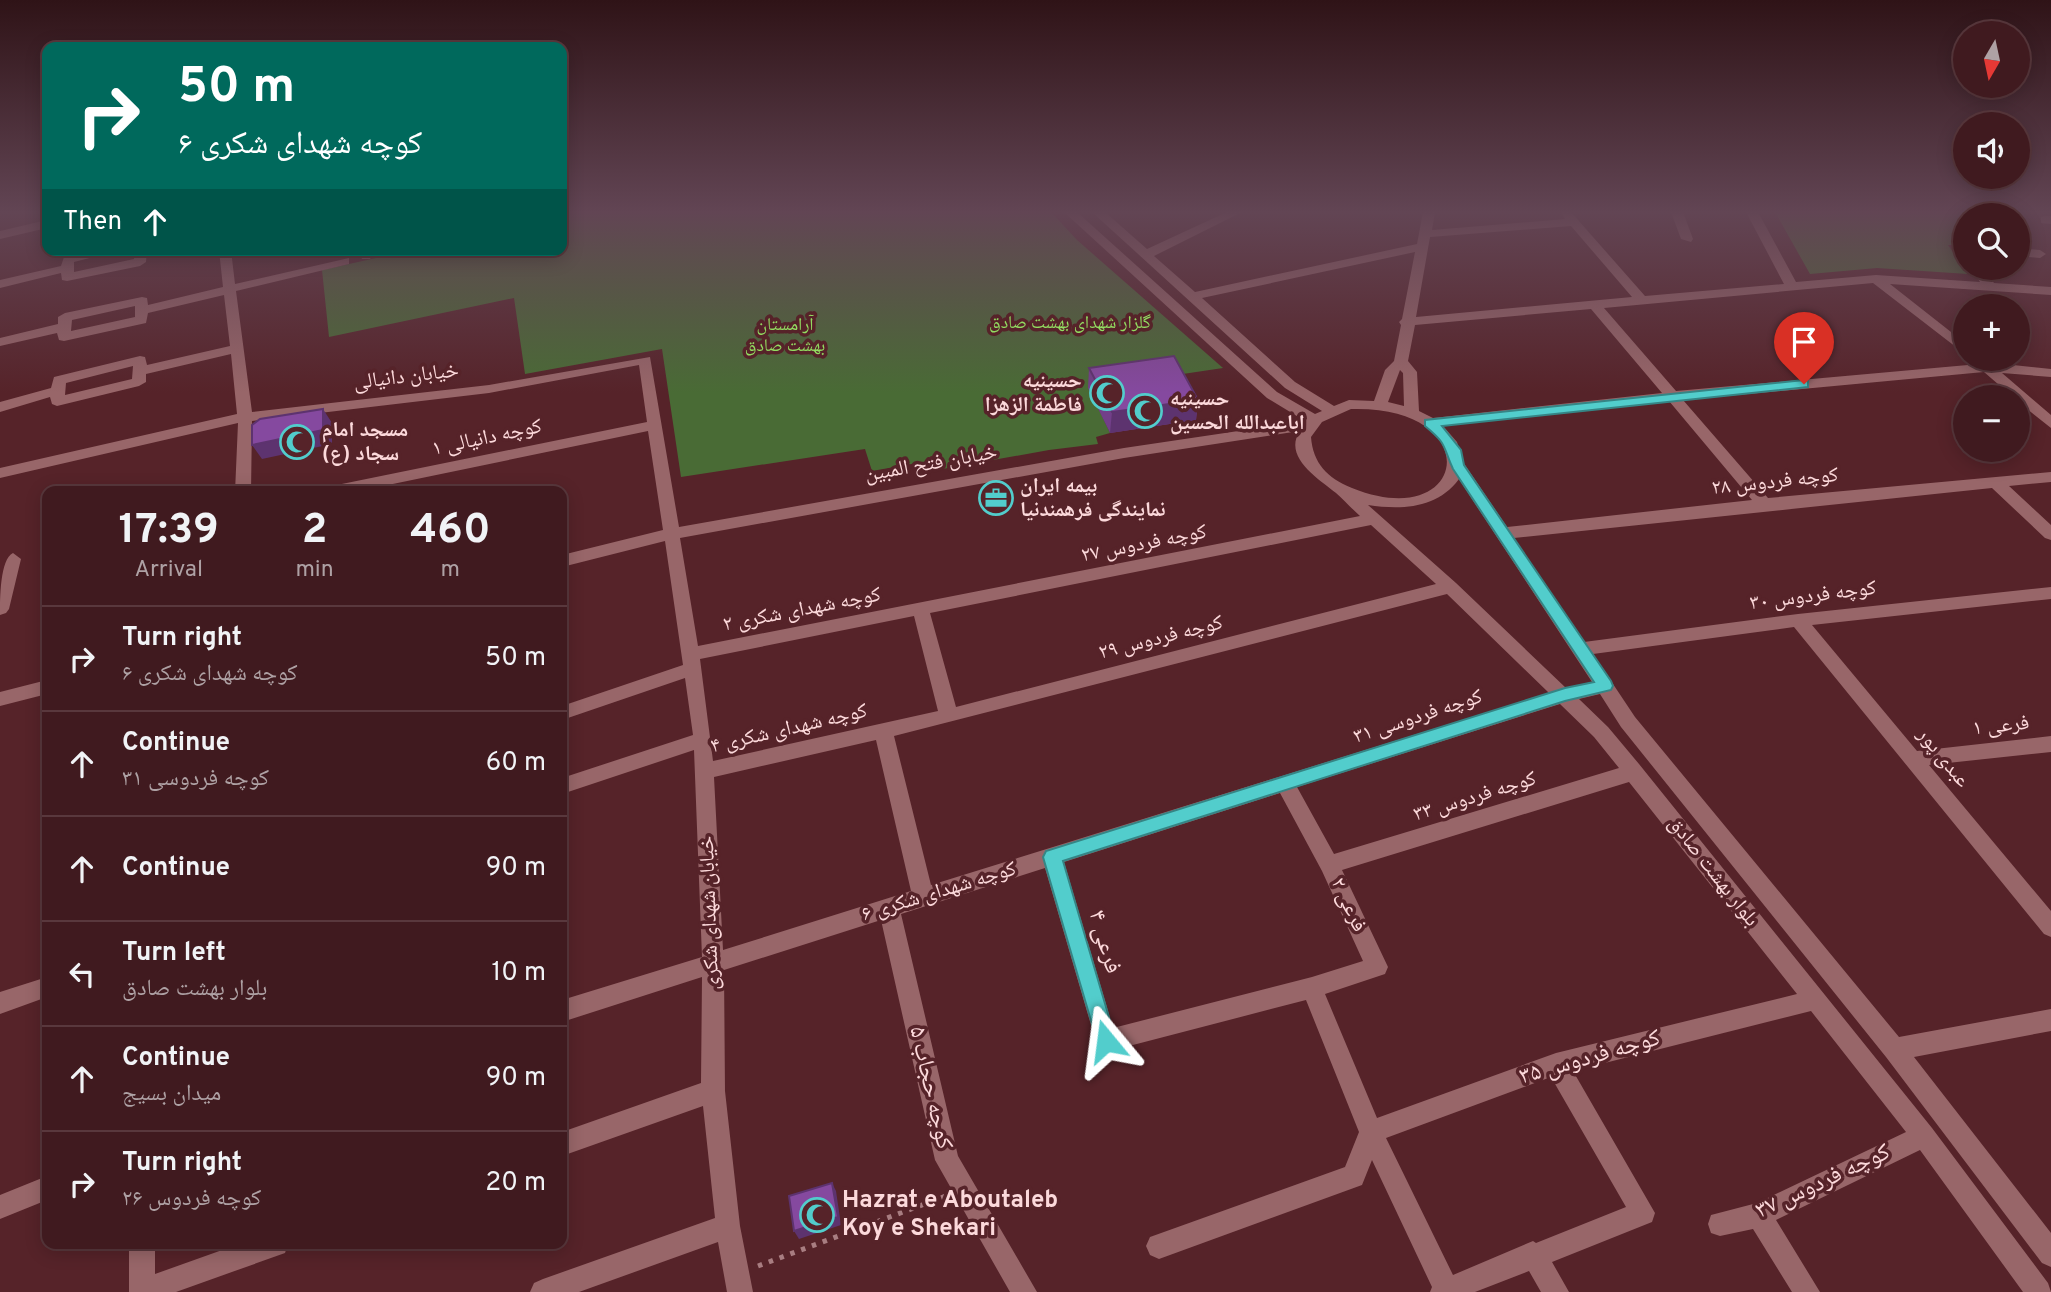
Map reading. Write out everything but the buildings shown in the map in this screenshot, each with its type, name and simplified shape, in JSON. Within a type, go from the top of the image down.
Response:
[{"type":"street","points":[[0,284],[50,272]]},
{"type":"street","points":[[68,272],[68,277],[91,272]]},
{"type":"street","points":[[227,272],[245,417],[243,486]]},
{"type":"street","points":[[0,342],[64,327],[65,317],[142,301],[141,311],[298,272]]},
{"type":"street","points":[[1137,272],[1272,395],[1312,423]]},
{"type":"street","points":[[1164,272],[1290,385],[1330,410]]},
{"type":"street","points":[[1190,297],[1293,272]]},
{"type":"street","points":[[1379,406],[1392,370],[1401,362],[1416,272]]},
{"type":"street","points":[[1618,272],[1642,300]]},
{"type":"street","points":[[1785,272],[1792,286]]},
{"type":"street","points":[[1406,322],[1876,279],[2051,291]]},
{"type":"street","points":[[1876,279],[1953,340]]},
{"type":"street","points":[[1985,280],[1989,286]]},
{"type":"street","points":[[1595,305],[1764,504]]},
{"type":"street","points":[[139,372],[236,349]]},
{"type":"street","points":[[140,360],[139,382],[57,401],[56,391],[59,380],[140,360]]},
{"type":"street","name":"خیابان دانیالی","points":[[0,473],[245,417],[489,389],[645,360],[671,534]]},
{"type":"street","points":[[1401,362],[1410,372],[1412,414]]},
{"type":"street","points":[[1430,423],[1953,366]]},
{"type":"street","points":[[2030,370],[2051,373]]},
{"type":"street","points":[[1991,371],[2051,423]]},
{"type":"street","points":[[0,407],[56,391]]},
{"type":"street","points":[[1349,405],[1379,406],[1412,414],[1430,423],[1444,434],[1455,450],[1458,466],[1452,481],[1439,493],[1419,501],[1381,502],[1343,492],[1323,480],[1309,464],[1303,448],[1305,433],[1312,423],[1330,410],[1349,405]]},
{"type":"street","name":"خیابان فتح المبین","points":[[567,560],[671,534],[1124,453],[1312,423]]},
{"type":"street","name":"کوچه دانیالی ۱","points":[[356,486],[654,425]]},
{"type":"street","name":"بلوار بهشت صادق","points":[[1458,466],[1653,753],[1894,1049],[2051,1254]]},
{"type":"street","name":"کوچه فردوس ۲۸","points":[[1504,533],[1764,504],[2051,477]]},
{"type":"street","points":[[1995,481],[2051,534]]},
{"type":"street","name":"بلوار بهشت صادق","points":[[1343,492],[1450,587],[1601,732],[1924,1136],[2039,1292]]},
{"type":"street","name":"کوچه فردوس ۲۷","points":[[921,610],[1375,519]]},
{"type":"street","name":"خیابان شهدای شکری","points":[[671,534],[703,739],[713,964],[713,1091],[728,1226],[739,1283]]},
{"type":"street","points":[[0,609],[13,559]]},
{"type":"street","name":"کوچه فردوس ۲۹","points":[[883,731],[1450,587]]},
{"type":"street","name":"کوچه فردوس ۳۰","points":[[1582,649],[1798,620],[2051,593]]},
{"type":"street","points":[[921,610],[949,716]]},
{"type":"street","name":"کوچه شهدای شکری ۲","points":[[567,711],[691,662],[921,610]]},
{"type":"street","name":"عبدی پور","points":[[1798,620],[2051,927]]},
{"type":"street","name":"کوچه فردوسی ۳۱","points":[[1285,783],[1565,695],[1605,686]]},
{"type":"street","points":[[0,699],[42,688]]},
{"type":"street","points":[[883,731],[923,897]]},
{"type":"street","name":"کوچه شهدای شکری ۴","points":[[705,771],[883,731]]},
{"type":"street","points":[[567,784],[703,739]]},
{"type":"street","name":"فرعی ۱","points":[[1914,759],[2051,744]]},
{"type":"street","name":"کوچه فردوس ۳۳","points":[[1329,865],[1619,778],[1632,770]]},
{"type":"street","name":"کوچه شهدای شکری ۶","points":[[567,1009],[1285,783]]},
{"type":"street","name":"فرعی ۲","points":[[1285,783],[1329,865],[1377,967],[1312,988]]},
{"type":"street","name":"فرعی ۴","points":[[1052,857],[1106,1041],[1312,988]]},
{"type":"street","name":"کوچه حجاب ۵","points":[[889,908],[947,1160],[1024,1292]]},
{"type":"street","points":[[1312,988],[1371,1132],[1445,1291],[1533,1254],[1643,1213],[1556,1064]]},
{"type":"street","points":[[0,1003],[42,989]]},
{"type":"street","name":"کوچه فردوس ۳۵","points":[[1371,1132],[1556,1064],[1814,1000]]},
{"type":"street","points":[[1894,1049],[2051,1020]]},
{"type":"street","points":[[567,1142],[713,1091]]},
{"type":"street","points":[[1159,1246],[1353,1176],[1371,1132]]},
{"type":"street","name":"کوچه فردوس ۳۷","points":[[1720,1224],[1759,1215],[1924,1136]]},
{"type":"street","points":[[0,1207],[42,1190]]},
{"type":"street","points":[[1759,1215],[1807,1292]]},
{"type":"street","points":[[542,1292],[728,1226]]},
{"type":"street","points":[[142,1249],[142,1292],[262,1249]]},
{"type":"street","points":[[1533,1254],[1556,1292]]},
{"type":"path","points":[[739,1283],[964,1189]]},
{"type":"green space","name":"آرامستان بهشت صادق","points":[[322,272],[1114,272],[1223,368],[1089,388],[1110,433],[1096,437],[1098,444],[920,473],[917,463],[872,471],[865,449],[681,477],[662,349],[525,374],[514,298],[329,337]]},
{"type":"place","name":"حسینیه فاطمة الزهزا","points":[[1107,393]]},
{"type":"place","name":"حسینیه اباعبدالله الحسین","points":[[1145,411]]},
{"type":"place","name":"مسجد امام سجاد (ع)","points":[[297,442]]},
{"type":"place","name":"بیمه ایران نمایندگی فرهمندنیا","points":[[996,498]]},
{"type":"place","name":"Hazrat e Aboutaleb Koy e Shekari","points":[[817,1215]]},
{"type":"route","points":[[1106,1041],[1052,857],[1565,695],[1605,686],[1458,466],[1455,450],[1444,434],[1430,423],[1804,384]]},
{"type":"park label","name":"گلزار شهدای بهشت صادق","points":[[1070,323]]}]
